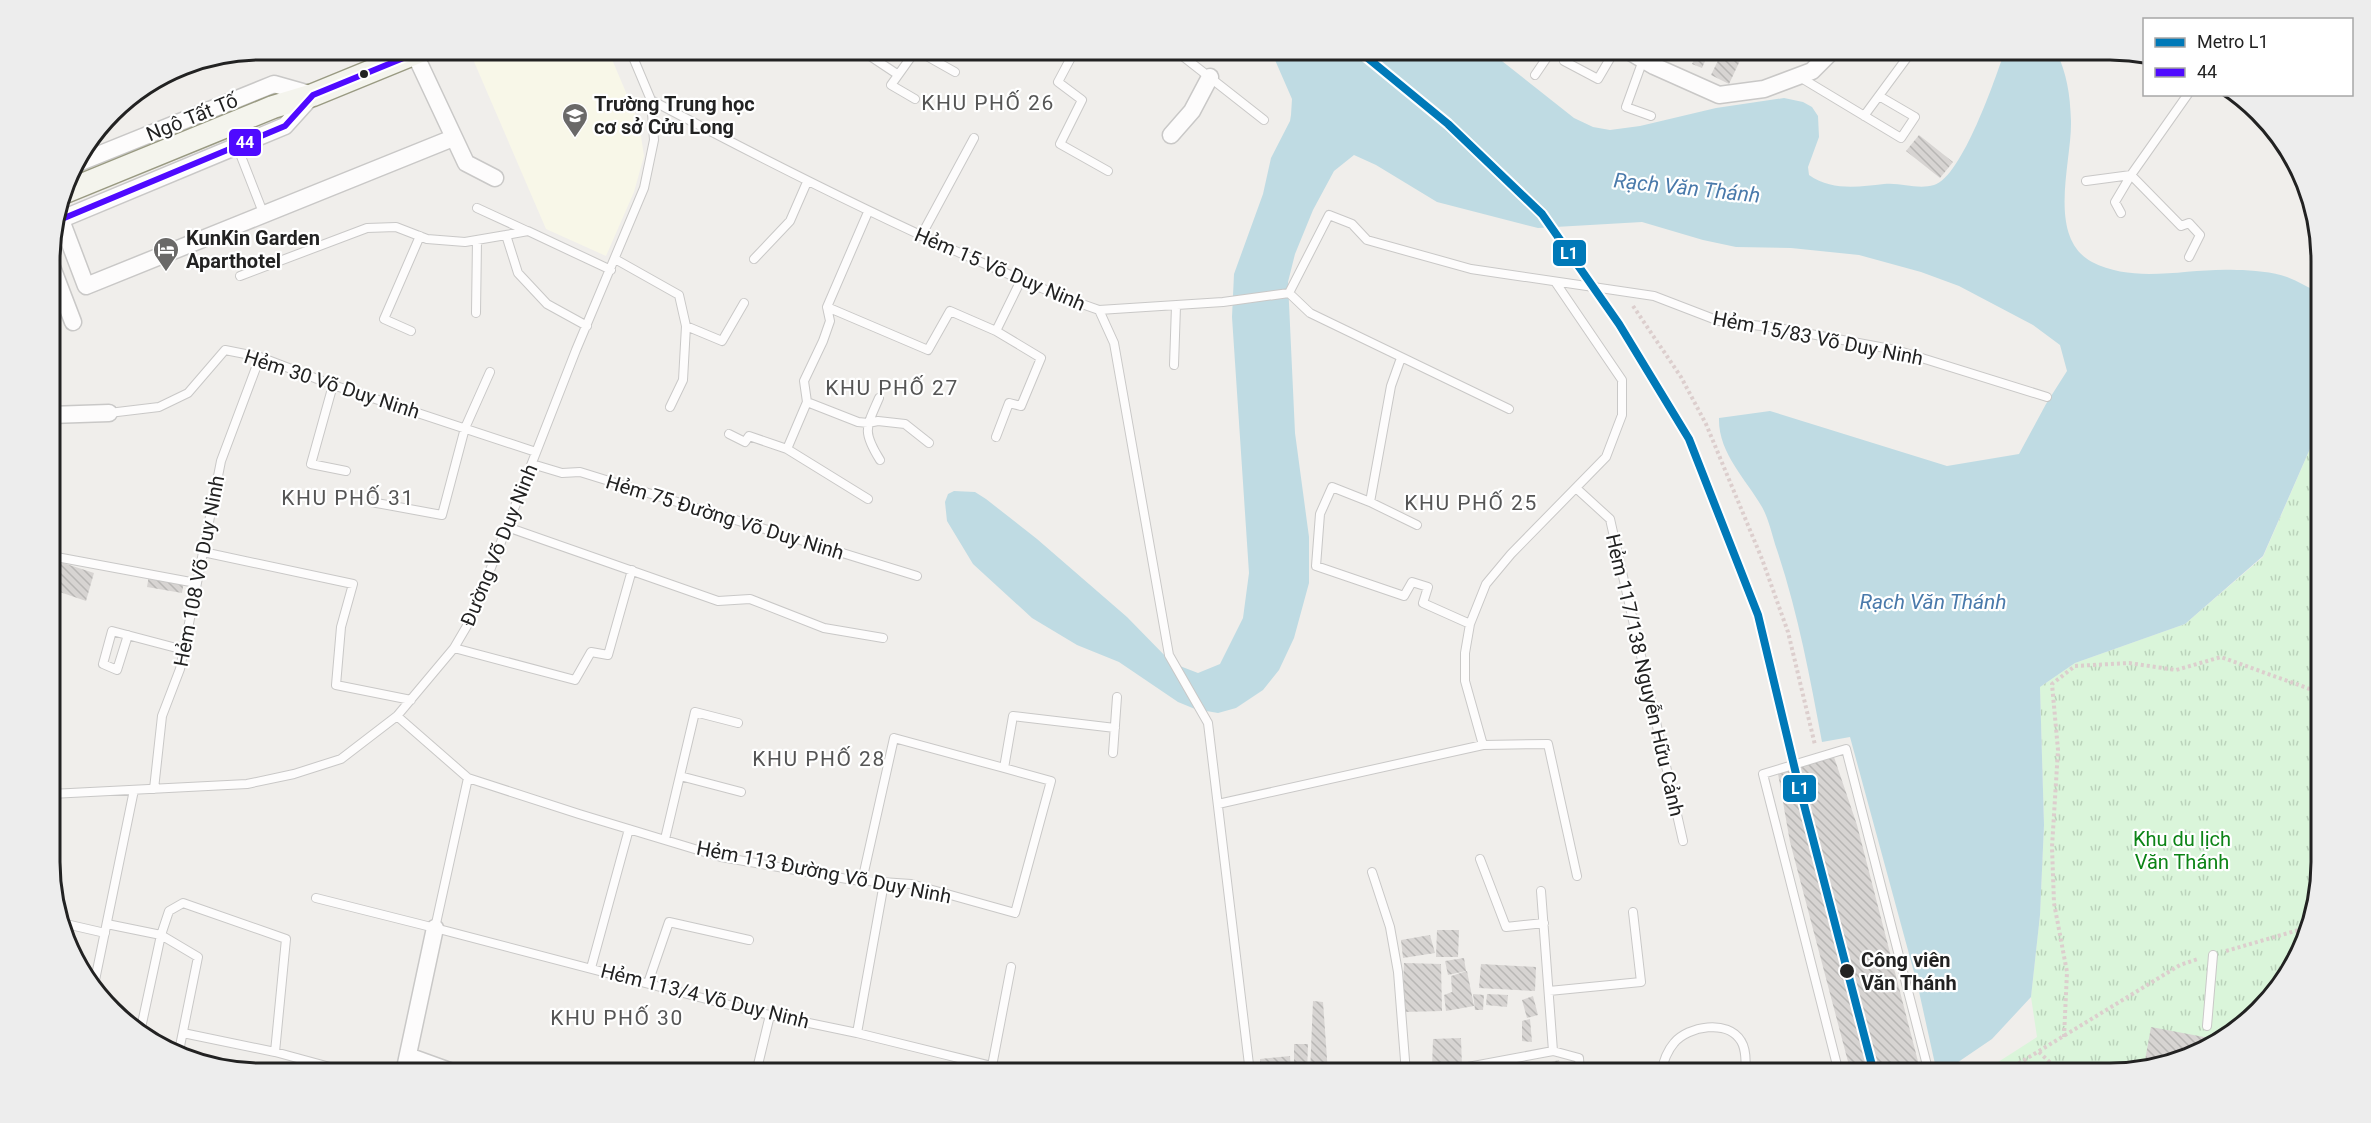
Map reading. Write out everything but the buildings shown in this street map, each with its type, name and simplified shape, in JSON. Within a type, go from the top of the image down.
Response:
[{"type":"street","points":[[74,189],[393,60]]},
{"type":"street","points":[[421,60],[453,138],[466,163],[495,178]]},
{"type":"street","points":[[1643,60],[1719,95],[1764,89],[1812,70],[1822,60]]},
{"type":"street","points":[[1171,135],[1192,111],[1210,77]]},
{"type":"street","name":"Ngô Tất Tố","points":[[90,155],[274,84],[313,94]]},
{"type":"street","points":[[65,217],[285,126],[313,94]]},
{"type":"street","points":[[63,230],[86,286],[453,138]]},
{"type":"street","points":[[60,295],[73,322]]},
{"type":"street","points":[[60,415],[109,413]]},
{"type":"street","points":[[406,1063],[435,928]]},
{"type":"street","points":[[408,1056],[427,1063]]},
{"type":"lane","name":"Đường Võ Duy Ninh","points":[[60,794],[247,784],[294,774],[341,759],[397,716],[454,648],[471,619],[536,452],[644,188],[654,140],[651,100],[634,60]]},
{"type":"lane","points":[[876,60],[897,74]]},
{"type":"lane","points":[[908,60],[891,85],[915,99]]},
{"type":"lane","points":[[934,60],[955,72]]},
{"type":"lane","points":[[1070,60],[1058,82],[1082,100],[1060,144],[1108,171]]},
{"type":"lane","points":[[1188,60],[1264,120]]},
{"type":"lane","points":[[1535,75],[1545,60]]},
{"type":"lane","points":[[1564,61],[1598,80],[1609,60]]},
{"type":"lane","points":[[1643,60],[1626,107],[1651,116]]},
{"type":"lane","points":[[1864,116],[1905,60]]},
{"type":"lane","points":[[1798,76],[1901,138],[1915,117],[1879,96]]},
{"type":"lane","points":[[2121,213],[2115,202],[2131,175],[2187,96]]},
{"type":"lane","name":"Hẻm 15 Võ Duy Ninh","points":[[651,100],[868,212],[1055,295],[1099,310],[1114,343],[1169,655],[1208,723],[1218,804]]},
{"type":"lane","points":[[921,236],[974,138]]},
{"type":"lane","points":[[237,146],[264,215]]},
{"type":"lane","points":[[2085,181],[2131,175]]},
{"type":"lane","points":[[2131,175],[2181,226],[2189,223],[2200,235],[2189,257]]},
{"type":"lane","points":[[754,258],[790,221],[807,182]]},
{"type":"lane","points":[[477,208],[611,270]]},
{"type":"lane","points":[[787,449],[807,402],[804,381],[830,321],[826,307],[868,212]]},
{"type":"lane","name":"Hẻm 15/83 Võ Duy Ninh","points":[[1290,293],[1329,215],[1352,224],[1367,240],[1471,269],[1654,296],[1719,321],[1778,328],[1896,350],[2047,397]]},
{"type":"lane","points":[[240,276],[367,228],[396,227],[427,239],[465,242],[528,231]]},
{"type":"lane","points":[[507,235],[518,273],[547,303],[587,326]]},
{"type":"lane","points":[[411,332],[384,318],[420,236]]},
{"type":"lane","points":[[476,313],[477,240]]},
{"type":"lane","points":[[615,259],[679,296],[686,326],[683,380],[670,406]]},
{"type":"lane","points":[[996,331],[1021,280]]},
{"type":"lane","points":[[1483,745],[1464,681],[1465,653],[1470,624],[1486,584],[1510,554],[1606,457],[1622,415],[1622,380],[1556,283]]},
{"type":"lane","points":[[1099,310],[1223,302],[1290,293],[1310,313],[1509,409]]},
{"type":"lane","points":[[686,326],[722,341],[744,303]]},
{"type":"lane","points":[[1174,365],[1176,306]]},
{"type":"lane","points":[[826,307],[928,350],[950,311],[996,331],[1041,358],[1021,406],[1010,404],[996,437]]},
{"type":"lane","name":"Hẻm 30 Võ Duy Ninh","points":[[109,413],[159,407],[188,393],[225,350],[260,357],[333,385],[536,452]]},
{"type":"lane","name":"Hẻm 108 Võ Duy Ninh","points":[[154,789],[162,716],[180,669],[220,461],[260,357]]},
{"type":"lane","points":[[1370,502],[1391,386],[1401,358]]},
{"type":"lane","points":[[371,502],[442,515],[465,428],[490,372]]},
{"type":"lane","points":[[333,385],[311,464],[346,471]]},
{"type":"lane","points":[[879,398],[868,423],[868,440],[879,460]]},
{"type":"lane","points":[[807,402],[858,422],[878,421],[905,424],[929,444]]},
{"type":"lane","points":[[729,434],[745,442],[749,436],[787,449],[868,499]]},
{"type":"lane","name":"Hẻm 75 Đường Võ Duy Ninh","points":[[532,464],[562,473],[580,472],[916,576]]},
{"type":"lane","points":[[1417,525],[1370,502],[1332,487],[1320,514],[1316,566],[1404,596],[1412,582],[1428,587],[1424,603],[1470,624]]},
{"type":"lane","name":"Hẻm 117/138 Nguyễn Hữu Cảnh","points":[[1576,488],[1610,519],[1683,841]]},
{"type":"lane","points":[[507,526],[718,601],[750,599],[824,628],[883,638]]},
{"type":"lane","points":[[203,552],[353,584],[340,627],[336,685],[411,700]]},
{"type":"lane","points":[[60,558],[196,583]]},
{"type":"lane","points":[[454,648],[575,680],[591,652],[608,655],[632,570]]},
{"type":"lane","points":[[128,635],[184,650]]},
{"type":"lane","points":[[1113,753],[1117,697]]},
{"type":"lane","points":[[665,840],[696,712],[738,723]]},
{"type":"lane","name":"Hẻm 113 Đường Võ Duy Ninh","points":[[397,716],[468,778],[721,856],[862,881],[911,884],[1015,913],[1051,781],[1004,768]]},
{"type":"lane","points":[[862,881],[894,738],[1004,768],[1013,716],[1115,728]]},
{"type":"lane","points":[[1249,1063],[1218,804],[1483,745],[1548,744],[1576,876]]},
{"type":"lane","points":[[1836,1063],[1763,774],[1846,749],[1926,1063]]},
{"type":"lane","points":[[680,776],[741,792]]},
{"type":"lane","points":[[435,928],[468,778]]},
{"type":"lane","points":[[96,977],[134,790]]},
{"type":"lane","points":[[591,968],[629,829]]},
{"type":"lane","points":[[1480,859],[1506,927],[1544,923]]},
{"type":"lane","points":[[1372,872],[1392,938],[1398,972],[1405,1063]]},
{"type":"lane","points":[[857,1033],[884,883]]},
{"type":"lane","points":[[1541,891],[1553,1051]]},
{"type":"lane","name":"Hẻm 113/4 Võ Duy Ninh","points":[[316,898],[770,1015],[857,1033],[980,1063]]},
{"type":"lane","points":[[142,1024],[161,935],[170,910],[183,903],[286,939],[275,1052]]},
{"type":"lane","points":[[1549,991],[1641,982],[1633,912]]},
{"type":"lane","points":[[648,983],[669,922],[749,940]]},
{"type":"lane","points":[[107,924],[161,935],[198,957],[180,1046]]},
{"type":"lane","points":[[71,925],[105,933]]},
{"type":"lane","points":[[2207,1026],[2214,955]]},
{"type":"lane","points":[[993,1063],[1011,967]]},
{"type":"lane","points":[[758,1063],[770,1015]]},
{"type":"lane","points":[[1665,1063],[1674,1043],[1685,1033],[1705,1027],[1728,1030],[1736,1035],[1742,1043],[1744,1063]]},
{"type":"lane","points":[[183,1033],[275,1052],[314,1063]]},
{"type":"lane","points":[[1485,1063],[1553,1051],[1579,1058],[1579,1063]]},
{"type":"path","points":[[1623,292],[1682,376],[1706,424],[1762,559],[1788,632],[1818,757]]},
{"type":"path","points":[[2064,1036],[2067,972],[2054,903],[2052,848],[2058,750],[2052,684],[2075,666],[2129,663],[2176,670],[2221,657],[2311,689]]},
{"type":"path","points":[[2020,1063],[2180,965],[2299,930]]},
{"type":"path","points":[[2039,1052],[2051,1063]]},
{"type":"shaded area","name":"Trường Trung học cơ sở Cửu Long","points":[[473,60],[612,60],[639,123],[644,156],[634,192],[606,256],[546,229]]},
{"type":"green space","name":"Khu du lịch Văn Thánh","points":[[2311,447],[2311,862],[2304,914],[2296,939],[2284,963],[2270,985],[2233,1022],[2187,1048],[2150,1059],[2124,1063],[1997,1063],[2037,1037],[2031,997],[2040,915],[2044,825],[2040,687],[2075,663],[2185,624],[2263,557]]},
{"type":"water","name":"Rạch Văn Thánh","points":[[1275,60],[1501,60],[1574,118],[1593,127],[1610,130],[1640,126],[1716,108],[1784,98],[1803,102],[1812,107],[1818,116],[1819,137],[1808,167],[1809,175],[1836,186],[1890,184],[1928,186],[1945,178],[1956,164],[1977,125],[2001,60],[2060,60],[2069,93],[2071,111],[2065,217],[2069,235],[2078,250],[2092,262],[2127,273],[2256,271],[2287,277],[2311,288],[2311,446],[2263,556],[2185,624],[2075,663],[2040,687],[2044,825],[2040,915],[2031,997],[1992,1039],[1957,1063],[1935,1063],[1918,987],[1850,737],[1822,742],[1797,621],[1769,522],[1728,454],[1720,431],[1719,418],[1770,411],[1947,466],[2019,454],[2067,371],[2060,345],[2033,325],[1959,286],[1921,272],[1859,255],[1791,248],[1736,247],[1642,222],[1538,228],[1437,202],[1376,165],[1354,155],[1334,171],[1313,210],[1295,254],[1288,282],[1295,433],[1309,537],[1309,583],[1294,638],[1279,670],[1263,690],[1236,708],[1218,713],[1195,709],[1178,702],[1119,662],[1077,645],[1032,618],[973,564],[947,521],[945,502],[948,494],[954,491],[975,492],[1037,539],[1127,617],[1172,663],[1198,673],[1220,664],[1243,618],[1249,573],[1232,317],[1234,274],[1263,194],[1271,158],[1290,121],[1292,99]]},
{"type":"metro line","name":"L1","points":[[1370,60],[1448,124],[1542,214],[1619,324],[1689,439],[1758,615],[1797,778],[1871,1063]]},
{"type":"transit line","name":"44","points":[[65,218],[285,126],[313,95],[399,60]]},
{"type":"place","name":"Trường Trung học cơ sở Cửu Long","points":[[575,139]]},
{"type":"place","name":"KunKin Garden Aparthotel","points":[[166,273]]},
{"type":"place","name":"Công viên Văn Thánh","points":[[1847,971]]},
{"type":"district","name":"KHU PHỐ 26","points":[[988,103]]},
{"type":"district","name":"KHU PHỐ 27","points":[[892,388]]},
{"type":"district","name":"KHU PHỐ 31","points":[[348,498]]},
{"type":"district","name":"KHU PHỐ 25","points":[[1471,503]]},
{"type":"district","name":"KHU PHỐ 28","points":[[819,759]]},
{"type":"district","name":"KHU PHỐ 30","points":[[617,1018]]}]
